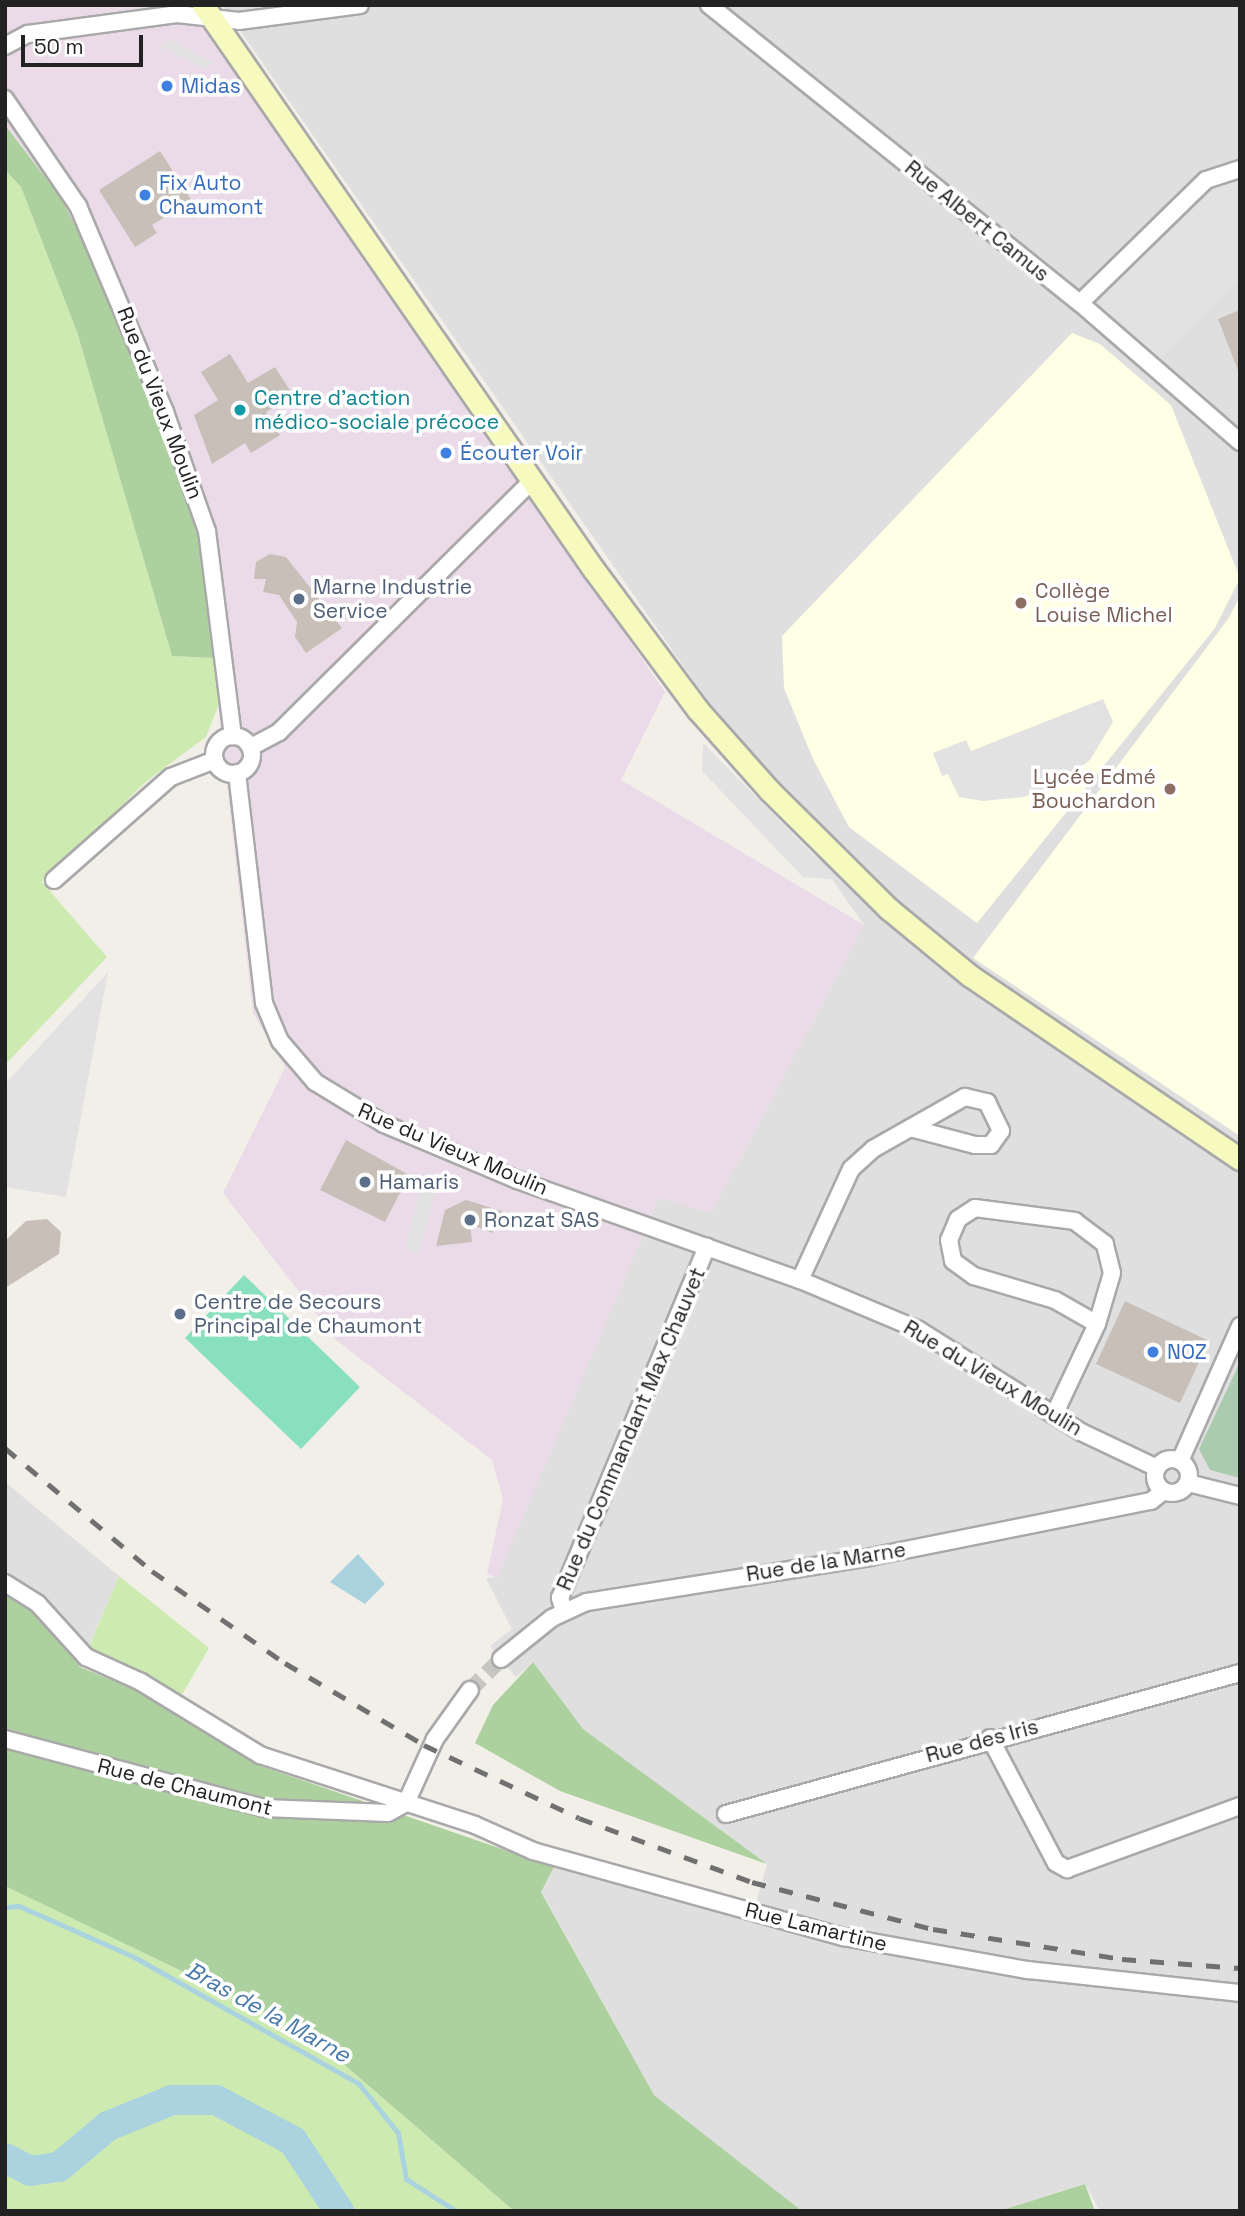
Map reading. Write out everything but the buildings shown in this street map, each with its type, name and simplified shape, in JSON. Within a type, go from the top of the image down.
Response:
[{"type":"street","points":[[5,46],[27,34],[177,14],[360,5]]},
{"type":"street","name":"Rue Albert Camus","points":[[709,5],[1080,303],[1240,442]]},
{"type":"street","points":[[209,13],[532,481],[698,710],[820,844],[969,975],[1240,1159]]},
{"type":"street","name":"Rue du Vieux Moulin","points":[[5,99],[78,206],[165,412],[207,531],[233,736]]},
{"type":"street","points":[[1080,303],[1206,180],[1240,169]]},
{"type":"street","points":[[251,747],[279,732],[532,481]]},
{"type":"street","points":[[233,736],[251,747],[250,764],[237,773],[222,770],[215,760],[218,743],[233,736]]},
{"type":"street","points":[[54,880],[172,777],[215,760]]},
{"type":"street","name":"Rue du Vieux Moulin","points":[[237,773],[264,1003],[293,1061],[315,1082],[384,1124],[517,1180],[800,1280],[919,1330],[1054,1415],[1157,1468]]},
{"type":"street","points":[[800,1280],[851,1169],[909,1128],[965,1097],[987,1102],[1001,1131],[991,1145],[975,1145],[909,1128]]},
{"type":"street","points":[[1054,1415],[1097,1324],[1112,1273],[1105,1244],[1092,1231],[1075,1221],[975,1208],[958,1219],[948,1240],[953,1261],[974,1276],[1055,1300],[1097,1324]]},
{"type":"street","name":"Rue du Commandant Max Chauvet","points":[[564,1611],[560,1598],[707,1247]]},
{"type":"street","points":[[1180,1461],[1240,1326]]},
{"type":"street","points":[[1165,1461],[1180,1461],[1189,1473],[1188,1483],[1178,1493],[1164,1491],[1157,1483],[1157,1468],[1165,1461]]},
{"type":"street","points":[[1188,1483],[1240,1496]]},
{"type":"street","name":"Rue de la Marne","points":[[501,1659],[564,1611],[666,1586],[870,1558],[1151,1501],[1164,1491]]},
{"type":"street","name":"Rue Lamartine","points":[[5,1583],[38,1604],[86,1657],[141,1682],[260,1755],[406,1802],[582,1866],[844,1937],[1041,1972],[1240,1993]]},
{"type":"street","name":"Rue des Iris","points":[[726,1814],[990,1738],[1240,1673]]},
{"type":"street","points":[[406,1802],[436,1739],[470,1690]]},
{"type":"street","points":[[990,1738],[1056,1863],[1067,1869],[1240,1806]]},
{"type":"street","name":"Rue de Chaumont","points":[[5,1739],[265,1808],[360,1815],[388,1813],[406,1802]]},
{"type":"shaded area","points":[[5,5],[191,5],[665,692],[621,780],[864,925],[711,1213],[659,1198],[497,1578],[487,1574],[503,1499],[492,1460],[336,1340],[223,1193],[285,1067],[253,1013],[199,540],[61,198],[5,125]]},
{"type":"shaded area","points":[[222,5],[1240,5],[1240,2211],[1100,2211],[1085,2184],[999,2211],[802,2211],[654,2095],[541,1891],[554,1867],[752,1917],[767,1864],[582,1729],[533,1662],[516,1677],[490,1646],[512,1629],[486,1578],[497,1577],[659,1197],[711,1213],[864,925]]},
{"type":"shaded area","points":[[171,40],[214,63],[205,69],[160,47]]},
{"type":"shaded area","points":[[1240,177],[1240,280],[1159,359],[1102,311],[1101,297],[1222,181]]},
{"type":"shaded area","name":"Collège Louise Michel","points":[[1072,333],[1100,344],[1171,405],[1240,578],[1215,628],[977,923],[849,827],[813,759],[784,688],[782,636]]},
{"type":"shaded area","name":"Lycée Edmé Bouchardon","points":[[1240,596],[1240,1136],[973,958],[1228,619]]},
{"type":"shaded area","points":[[1103,699],[1113,722],[1090,760],[1059,783],[1024,797],[983,801],[959,797],[948,774],[942,776],[933,753],[966,740],[971,751]]},
{"type":"shaded area","points":[[703,743],[838,880],[803,877],[702,771]]},
{"type":"shaded area","points":[[108,972],[66,1197],[5,1187],[5,1084]]},
{"type":"shaded area","points":[[423,1181],[438,1184],[418,1255],[405,1249]]},
{"type":"shaded area","points":[[1240,1362],[1240,1478],[1210,1470],[1199,1449]]},
{"type":"shaded area","points":[[5,1482],[119,1576],[80,1667],[32,1607],[5,1591]]},
{"type":"green space","points":[[5,125],[61,198],[128,332],[199,540],[214,658],[172,656],[77,332],[21,187],[5,170]]},
{"type":"green space","points":[[5,170],[21,187],[77,332],[172,656],[214,658],[219,704],[206,737],[148,780],[42,882],[107,957],[5,1065]]},
{"type":"green space","points":[[244,1275],[360,1387],[301,1449],[185,1338]]},
{"type":"green space","points":[[119,1576],[209,1648],[182,1695],[89,1647]]},
{"type":"green space","points":[[5,1591],[32,1607],[80,1667],[143,1693],[255,1764],[554,1867],[541,1892],[654,2095],[802,2211],[514,2211],[304,2030],[5,1886]]},
{"type":"green space","points":[[533,1662],[583,1729],[767,1864],[560,1791],[475,1743],[493,1705]]},
{"type":"green space","points":[[5,1886],[304,2030],[514,2211],[5,2211]]},
{"type":"green space","points":[[1085,2184],[1095,2211],[999,2211]]},
{"type":"water","points":[[358,1554],[385,1584],[365,1604],[330,1582]]},
{"type":"waterway","name":"Bras de la Marne","points":[[5,1907],[19,1906],[134,1957],[359,2084],[398,2133],[406,2179],[456,2211]]},
{"type":"waterway","points":[[5,2158],[30,2171],[59,2167],[108,2126],[172,2100],[216,2100],[293,2141],[339,2211]]},
{"type":"tunnel","points":[[470,1690],[501,1659]]},
{"type":"railway","points":[[5,1448],[152,1571],[285,1663],[424,1745],[579,1818],[752,1882],[933,1929],[1122,1959],[1240,1968]]},
{"type":"place","name":"Midas","points":[[167,86]]},
{"type":"place","name":"Fix Auto Chaumont","points":[[145,195]]},
{"type":"place","name":"Centre d’action médico-sociale précoce","points":[[240,410]]},
{"type":"place","name":"Écouter Voir","points":[[446,453]]},
{"type":"place","name":"Marne Industrie Service","points":[[299,599]]},
{"type":"place","name":"Collège Louise Michel","points":[[1021,603]]},
{"type":"place","name":"Lycée Edmé Bouchardon","points":[[1170,789]]},
{"type":"place","name":"Hamaris","points":[[365,1182]]},
{"type":"place","name":"Ronzat SAS","points":[[470,1220]]},
{"type":"place","name":"Centre de Secours Principal de Chaumont","points":[[180,1314]]},
{"type":"place","name":"NOZ","points":[[1153,1352]]}]
